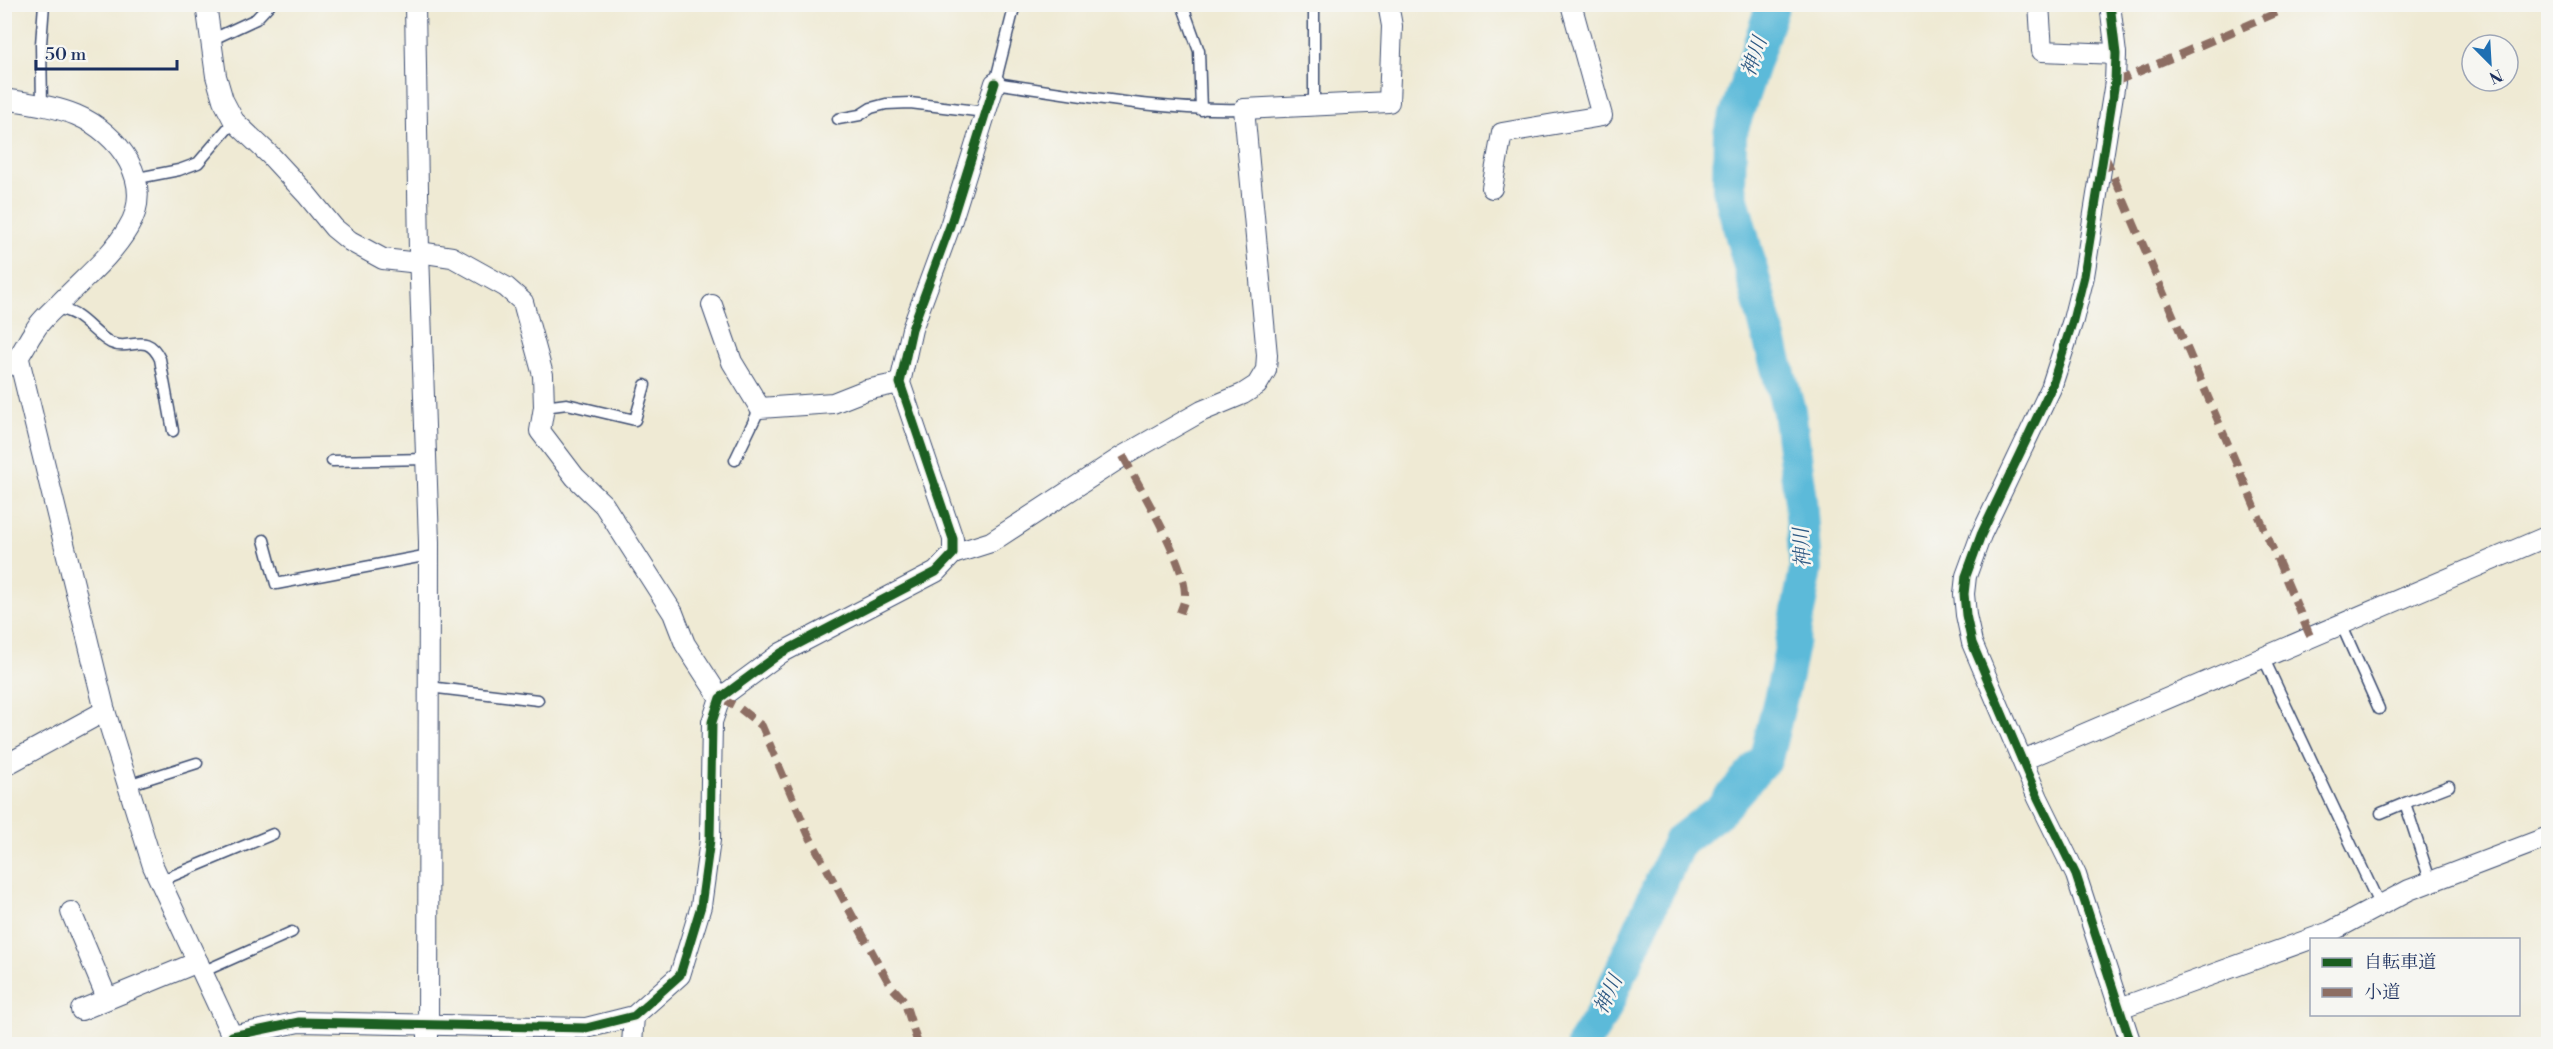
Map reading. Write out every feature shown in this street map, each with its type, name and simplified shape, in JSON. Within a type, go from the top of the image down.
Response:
[{"type":"street","points":[[206,4],[216,76],[223,100],[234,122],[270,155],[334,228],[350,241],[383,259],[452,257],[506,287],[523,302],[543,375],[544,407],[540,431],[575,477],[604,506],[673,613],[685,644],[720,698]]},
{"type":"street","points":[[415,4],[419,257],[429,555],[428,1044]]},
{"type":"street","points":[[4,99],[42,105],[75,115],[99,127],[119,146],[138,178],[138,198],[129,227],[101,261],[35,329],[12,364],[105,711],[153,866],[231,1040],[299,1022],[586,1028],[634,1016],[680,975],[701,906],[710,840],[712,722],[720,698],[781,653],[936,572],[952,554],[991,542],[1123,456],[1203,411],[1243,394],[1257,385],[1266,370],[1266,355],[1244,109],[1389,102],[1392,26],[1388,4]]},
{"type":"street","points":[[1492,188],[1502,133],[1602,116],[1571,4]]},
{"type":"street","points":[[2039,4],[2042,51],[2116,54]]},
{"type":"street","points":[[2110,4],[2116,54],[2115,82],[2084,276],[2073,320],[2051,388],[1981,535],[1966,576],[1966,615],[1972,643],[2038,798],[2076,875],[2131,1044]]},
{"type":"street","points":[[952,554],[953,539],[900,383],[912,329],[950,226],[995,82]]},
{"type":"street","points":[[712,305],[732,362],[760,408],[833,403],[866,390],[900,383]]},
{"type":"street","points":[[2023,760],[2548,536]]},
{"type":"street","points":[[4,766],[105,711]]},
{"type":"street","points":[[2313,938],[2330,932],[2409,890],[2548,837]]},
{"type":"street","points":[[71,912],[107,998]]},
{"type":"street","points":[[2120,1008],[2310,939]]},
{"type":"street","points":[[81,1010],[107,998],[200,967]]},
{"type":"street","points":[[632,1044],[634,1016]]},
{"type":"lane","points":[[42,105],[41,44],[44,4]]},
{"type":"lane","points":[[211,40],[256,19],[270,4]]},
{"type":"lane","points":[[1015,4],[995,82],[1117,101],[1201,110],[1244,109]]},
{"type":"lane","points":[[1182,4],[1199,51],[1201,110]]},
{"type":"lane","points":[[1314,4],[1314,105]]},
{"type":"lane","points":[[838,119],[860,115],[871,108],[886,104],[910,103],[986,112]]},
{"type":"lane","points":[[138,178],[179,170],[198,163],[234,122]]},
{"type":"lane","points":[[55,307],[75,314],[110,343],[121,346],[144,342],[155,350],[160,359],[173,431]]},
{"type":"lane","points":[[544,407],[567,404],[636,420],[645,386]]},
{"type":"lane","points":[[735,460],[760,408]]},
{"type":"lane","points":[[332,461],[426,459]]},
{"type":"lane","points":[[264,540],[276,585],[429,555]]},
{"type":"lane","points":[[2341,624],[2379,709]]},
{"type":"lane","points":[[2263,657],[2380,906]]},
{"type":"lane","points":[[429,687],[538,700]]},
{"type":"lane","points":[[128,785],[196,763]]},
{"type":"lane","points":[[2381,813],[2449,786]]},
{"type":"lane","points":[[2405,803],[2431,883]]},
{"type":"lane","points":[[160,880],[273,834]]},
{"type":"lane","points":[[200,967],[292,932]]},
{"type":"waterway","name":"神川","points":[[1583,1044],[1602,1014],[1679,842],[1719,811],[1766,758],[1786,675],[1806,569],[1801,501],[1789,411],[1729,188],[1730,134],[1773,4]]},
{"type":"marked path","points":[[2115,82],[2297,4]]},
{"type":"marked path","points":[[2105,156],[2310,636]]},
{"type":"marked path","points":[[1123,456],[1178,564],[1185,595],[1180,613]]},
{"type":"marked path","points":[[720,698],[738,707],[762,726],[808,834],[890,985],[904,1000],[918,1044]]},
{"type":"cycle path","points":[[2110,4],[2116,54],[2115,82],[2084,276],[2073,320],[2051,388],[1981,535],[1966,576],[1964,594],[1972,643],[2038,798],[2076,875],[2131,1044]]},
{"type":"cycle path","points":[[232,1036],[299,1022],[586,1028],[634,1016],[680,975],[701,906],[710,840],[712,722],[720,698],[781,653],[936,572],[953,554],[953,539],[900,383],[912,329],[950,226],[995,83]]}]
